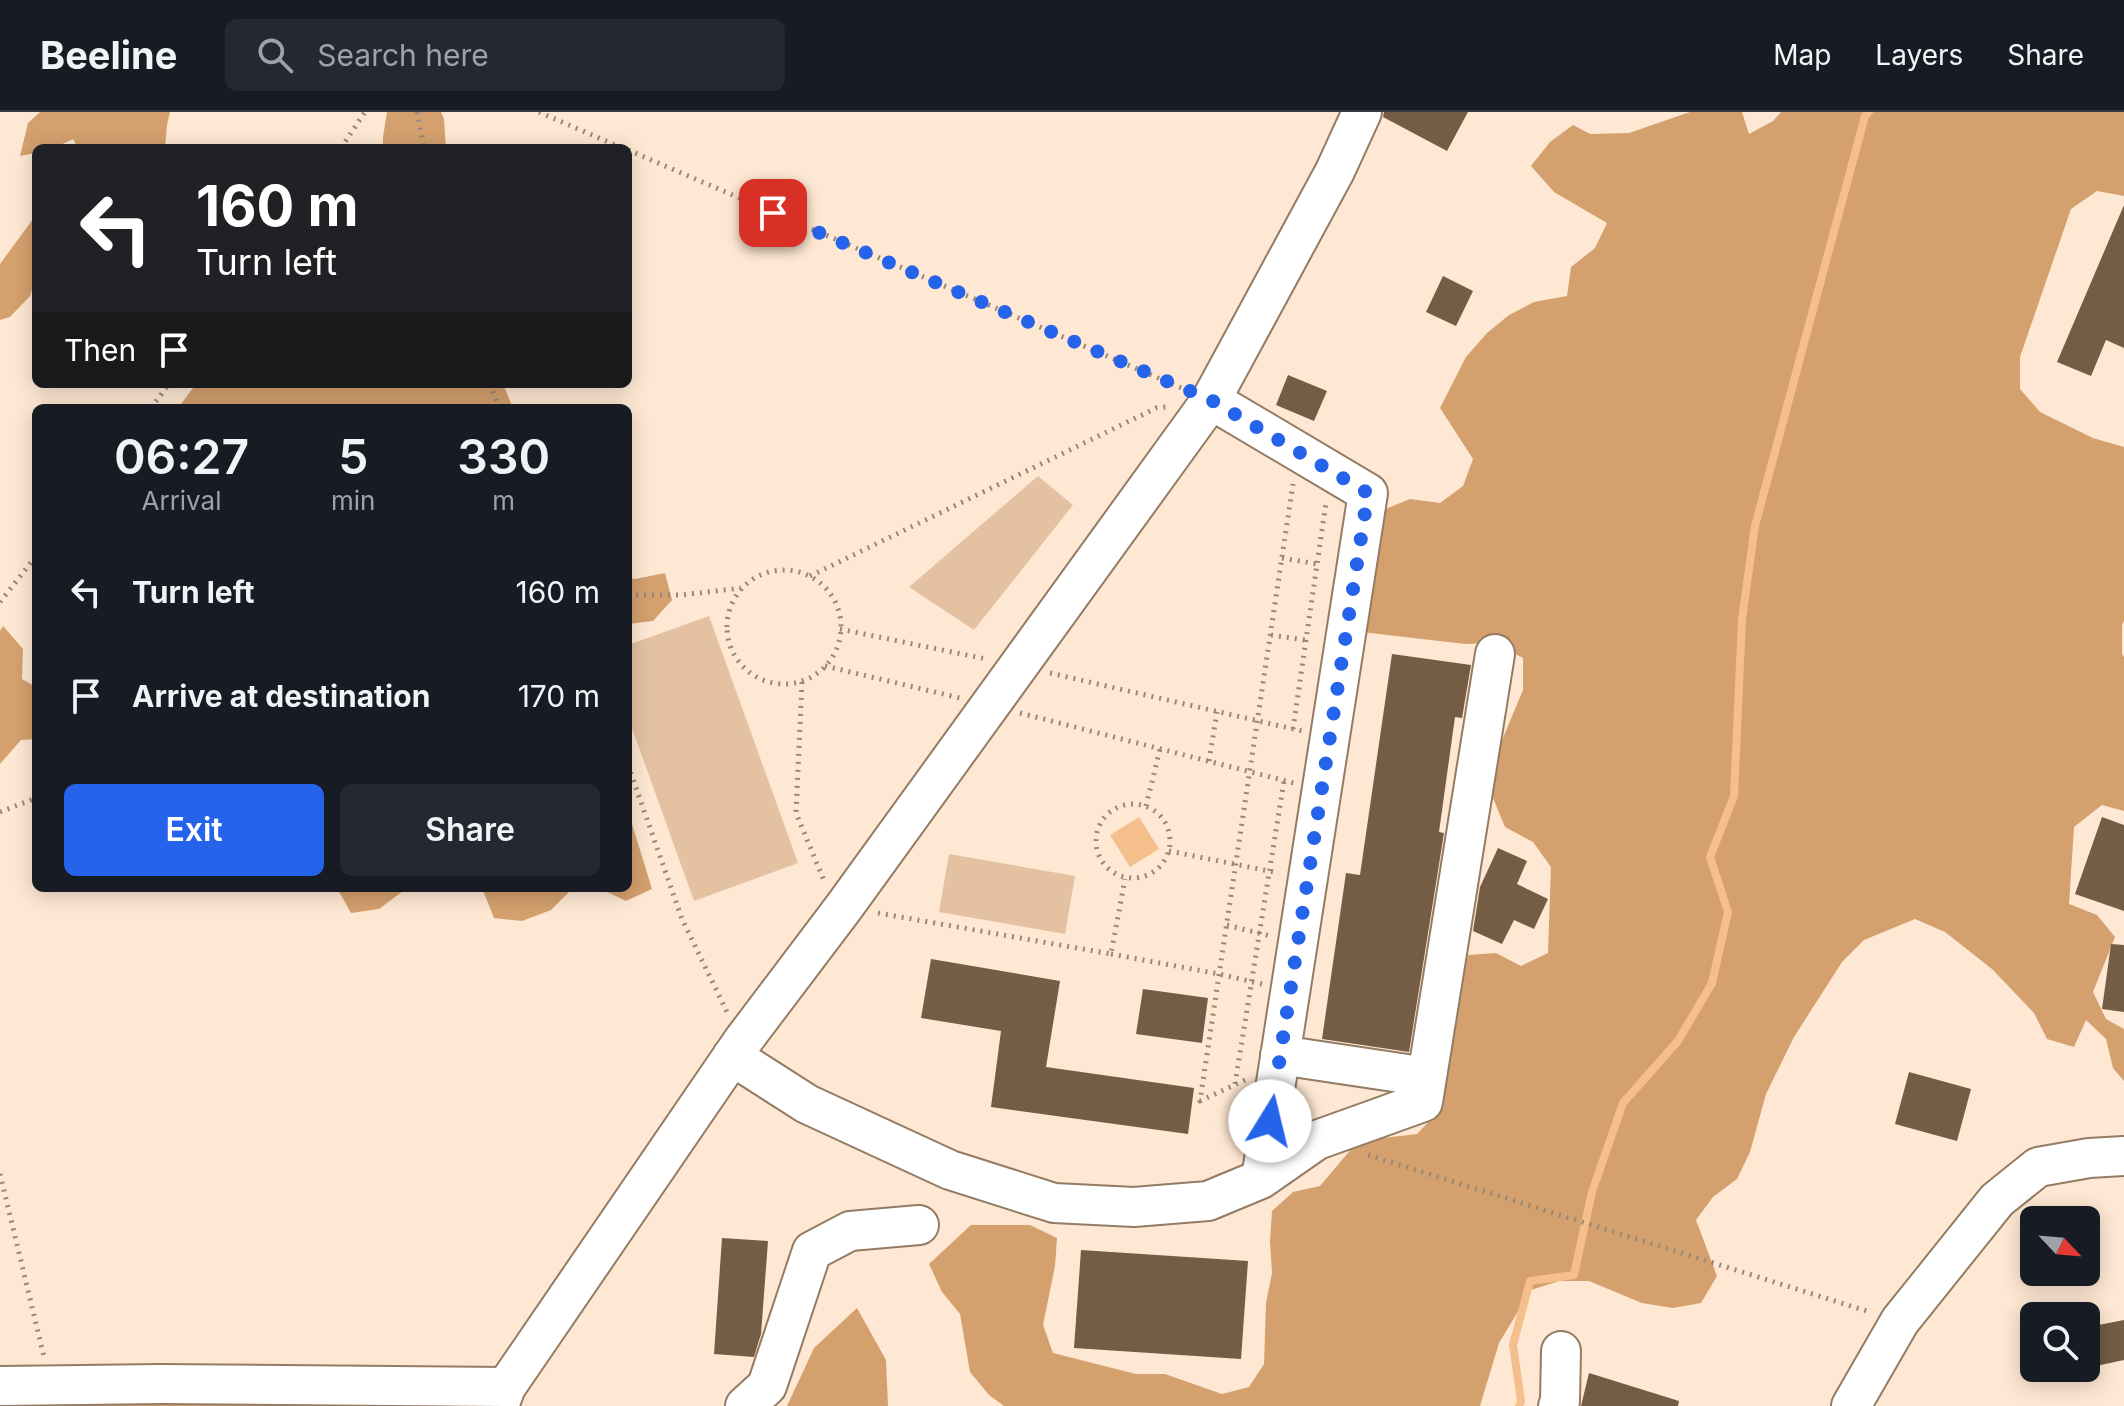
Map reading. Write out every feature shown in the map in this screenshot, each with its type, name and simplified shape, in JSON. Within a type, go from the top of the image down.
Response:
[{"type":"lane","points":[[0,1386],[50,1386],[157,1395],[502,1396],[737,1049],[844,907],[1211,400],[1335,171],[1362,112]]},
{"type":"lane","points":[[1211,400],[1368,493],[1261,1179]]},
{"type":"lane","points":[[737,1049],[807,1104],[950,1170],[1054,1203],[1134,1207],[1208,1201],[1261,1179],[1317,1140],[1423,1102],[1495,654]]},
{"type":"lane","points":[[1280,1059],[1427,1077]]},
{"type":"lane","points":[[1851,1406],[1900,1321],[1997,1200],[2038,1167],[2089,1158],[2124,1156]]},
{"type":"lane","points":[[745,1406],[767,1386],[812,1251],[850,1231],[919,1225]]},
{"type":"lane","points":[[1558,1406],[1561,1351]]},
{"type":"path","points":[[344,144],[365,112]]},
{"type":"path","points":[[417,112],[423,144]]},
{"type":"path","points":[[539,112],[613,144]]},
{"type":"path","points":[[632,152],[1211,400]]},
{"type":"path","points":[[810,576],[1156,408],[1211,400]]},
{"type":"path","points":[[1280,1059],[1200,1101],[1282,558],[1314,461]]},
{"type":"path","points":[[1293,729],[1317,564],[1314,461]]},
{"type":"path","points":[[1282,558],[1317,564]]},
{"type":"path","points":[[0,602],[32,561]]},
{"type":"path","points":[[791,570],[810,576],[834,600],[841,619],[839,642],[831,660],[817,674],[802,682],[771,684],[753,676],[738,663],[726,631],[729,611],[742,588],[771,571],[791,570]]},
{"type":"path","points":[[632,595],[682,595],[742,588]]},
{"type":"path","points":[[840,629],[1018,666],[1330,738]]},
{"type":"path","points":[[1270,635],[1305,640]]},
{"type":"path","points":[[825,666],[991,705],[1321,790]]},
{"type":"path","points":[[802,682],[796,813],[828,891],[844,907],[1219,974],[1290,990]]},
{"type":"path","points":[[1209,761],[1217,712]]},
{"type":"path","points":[[1146,806],[1160,749]]},
{"type":"path","points":[[632,776],[682,919],[737,1049]]},
{"type":"path","points":[[1235,1084],[1284,781]]},
{"type":"path","points":[[0,812],[32,800]]},
{"type":"path","points":[[1122,805],[1146,806],[1163,819],[1170,840],[1169,851],[1157,870],[1147,876],[1125,879],[1104,866],[1095,843],[1096,831],[1110,811],[1122,805]]},
{"type":"path","points":[[1169,851],[1308,879]]},
{"type":"path","points":[[1111,954],[1125,879]]},
{"type":"path","points":[[1227,925],[1298,943]]},
{"type":"path","points":[[1401,1165],[1835,1302]]},
{"type":"path","points":[[0,1174],[50,1386]]},
{"type":"shaded area","points":[[40,112],[170,112],[165,144],[76,144],[73,139],[62,144],[32,144],[32,154],[20,156],[28,123]]},
{"type":"shaded area","points":[[387,112],[441,112],[444,119],[446,144],[383,144]]},
{"type":"shaded area","points":[[1690,112],[1742,112],[1749,134],[1773,121],[1781,112],[2124,112],[2124,196],[2097,191],[2071,209],[2020,357],[2020,389],[2040,412],[2093,438],[2124,447],[2124,811],[2102,805],[2074,827],[2069,904],[2097,915],[2115,937],[2093,992],[2106,1019],[2124,1029],[2124,1081],[2113,1068],[2106,1039],[2086,1020],[2074,1047],[2047,1039],[2034,1013],[1992,969],[1945,932],[1915,919],[1864,940],[1842,962],[1794,1037],[1766,1094],[1750,1152],[1737,1179],[1713,1197],[1696,1220],[1717,1276],[1701,1303],[1673,1308],[1642,1303],[1589,1281],[1559,1281],[1531,1290],[1499,1343],[1480,1406],[1004,1406],[989,1395],[970,1372],[960,1314],[942,1292],[929,1264],[971,1225],[1030,1225],[1057,1238],[1055,1266],[1043,1325],[1053,1353],[1136,1374],[1165,1374],[1222,1394],[1249,1387],[1264,1364],[1266,1303],[1272,1273],[1272,1211],[1293,1192],[1320,1186],[1358,1141],[1417,1134],[1437,1113],[1468,955],[1496,953],[1521,966],[1548,953],[1551,867],[1533,842],[1505,827],[1493,798],[1490,769],[1523,690],[1523,658],[1494,643],[1465,644],[1353,631],[1383,510],[1410,499],[1440,503],[1463,486],[1473,459],[1440,408],[1466,357],[1487,333],[1509,315],[1534,302],[1567,296],[1571,267],[1595,248],[1607,223],[1554,192],[1531,166],[1550,142],[1573,125],[1590,134],[1629,133]]},
{"type":"shaded area","points":[[32,220],[32,290],[10,317],[0,320],[0,264]]},
{"type":"shaded area","points":[[193,388],[505,388],[511,404],[181,404]]},
{"type":"shaded area","points":[[1038,476],[1073,505],[974,630],[909,587]]},
{"type":"shaded area","points":[[665,573],[672,600],[653,621],[632,624],[632,579]]},
{"type":"shaded area","points":[[709,616],[798,863],[694,901],[632,728],[632,644]]},
{"type":"shaded area","points":[[3,626],[23,649],[22,679],[32,685],[32,739],[21,740],[0,764],[0,631]]},
{"type":"shaded area","points":[[1139,817],[1159,849],[1130,867],[1110,835]]},
{"type":"shaded area","points":[[632,824],[652,889],[626,901],[607,892],[632,892]]},
{"type":"shaded area","points":[[949,854],[1075,876],[1065,934],[939,912]]},
{"type":"shaded area","points":[[339,892],[402,892],[379,909],[351,913]]},
{"type":"shaded area","points":[[484,892],[569,892],[551,910],[522,921],[494,918]]},
{"type":"shaded area","points":[[857,1308],[886,1360],[888,1406],[787,1406],[814,1348]]},
{"type":"shaded area","points":[[0,1403],[406,1403],[405,1406],[0,1406]]},
{"type":"building","points":[[1384,112],[1468,112],[1447,151],[1383,117]]},
{"type":"building","points":[[2124,205],[2124,348],[2106,340],[2091,376],[2057,362]]},
{"type":"building","points":[[1443,276],[1473,291],[1456,326],[1426,312]]},
{"type":"building","points":[[1288,375],[1327,391],[1314,421],[1276,405]]},
{"type":"building","points":[[1392,654],[1471,665],[1462,718],[1455,717],[1439,832],[1444,833],[1409,1052],[1322,1039],[1346,873],[1360,875]]},
{"type":"building","points":[[2102,817],[2124,825],[2124,911],[2075,894]]},
{"type":"building","points":[[1498,848],[1527,861],[1517,884],[1548,899],[1534,929],[1514,920],[1502,944],[1473,931],[1480,887]]},
{"type":"building","points":[[2111,944],[2124,945],[2124,1012],[2102,1009]]},
{"type":"building","points":[[931,959],[1060,981],[1046,1067],[1194,1088],[1188,1134],[991,1107],[1001,1031],[921,1018]]},
{"type":"building","points":[[1143,989],[1208,998],[1202,1043],[1136,1034]]},
{"type":"building","points":[[1909,1072],[1971,1089],[1957,1141],[1895,1124]]},
{"type":"building","points":[[722,1238],[768,1241],[761,1334],[754,1357],[714,1354]]},
{"type":"building","points":[[1081,1250],[1248,1261],[1241,1359],[1074,1348]]},
{"type":"building","points":[[2124,1320],[2124,1360],[2100,1365],[2100,1325]]},
{"type":"building","points":[[1589,1373],[1679,1401],[1678,1406],[1581,1406]]},
{"type":"waterway","points":[[1519,1406],[1521,1401],[1513,1345],[1530,1281],[1574,1275],[1592,1192],[1623,1103],[1678,1041],[1712,983],[1728,912],[1710,857],[1734,796],[1742,619],[1755,526],[1865,116],[1869,112]]},
{"type":"route","points":[[773,213],[1211,400],[1368,493],[1270,1121]]}]
